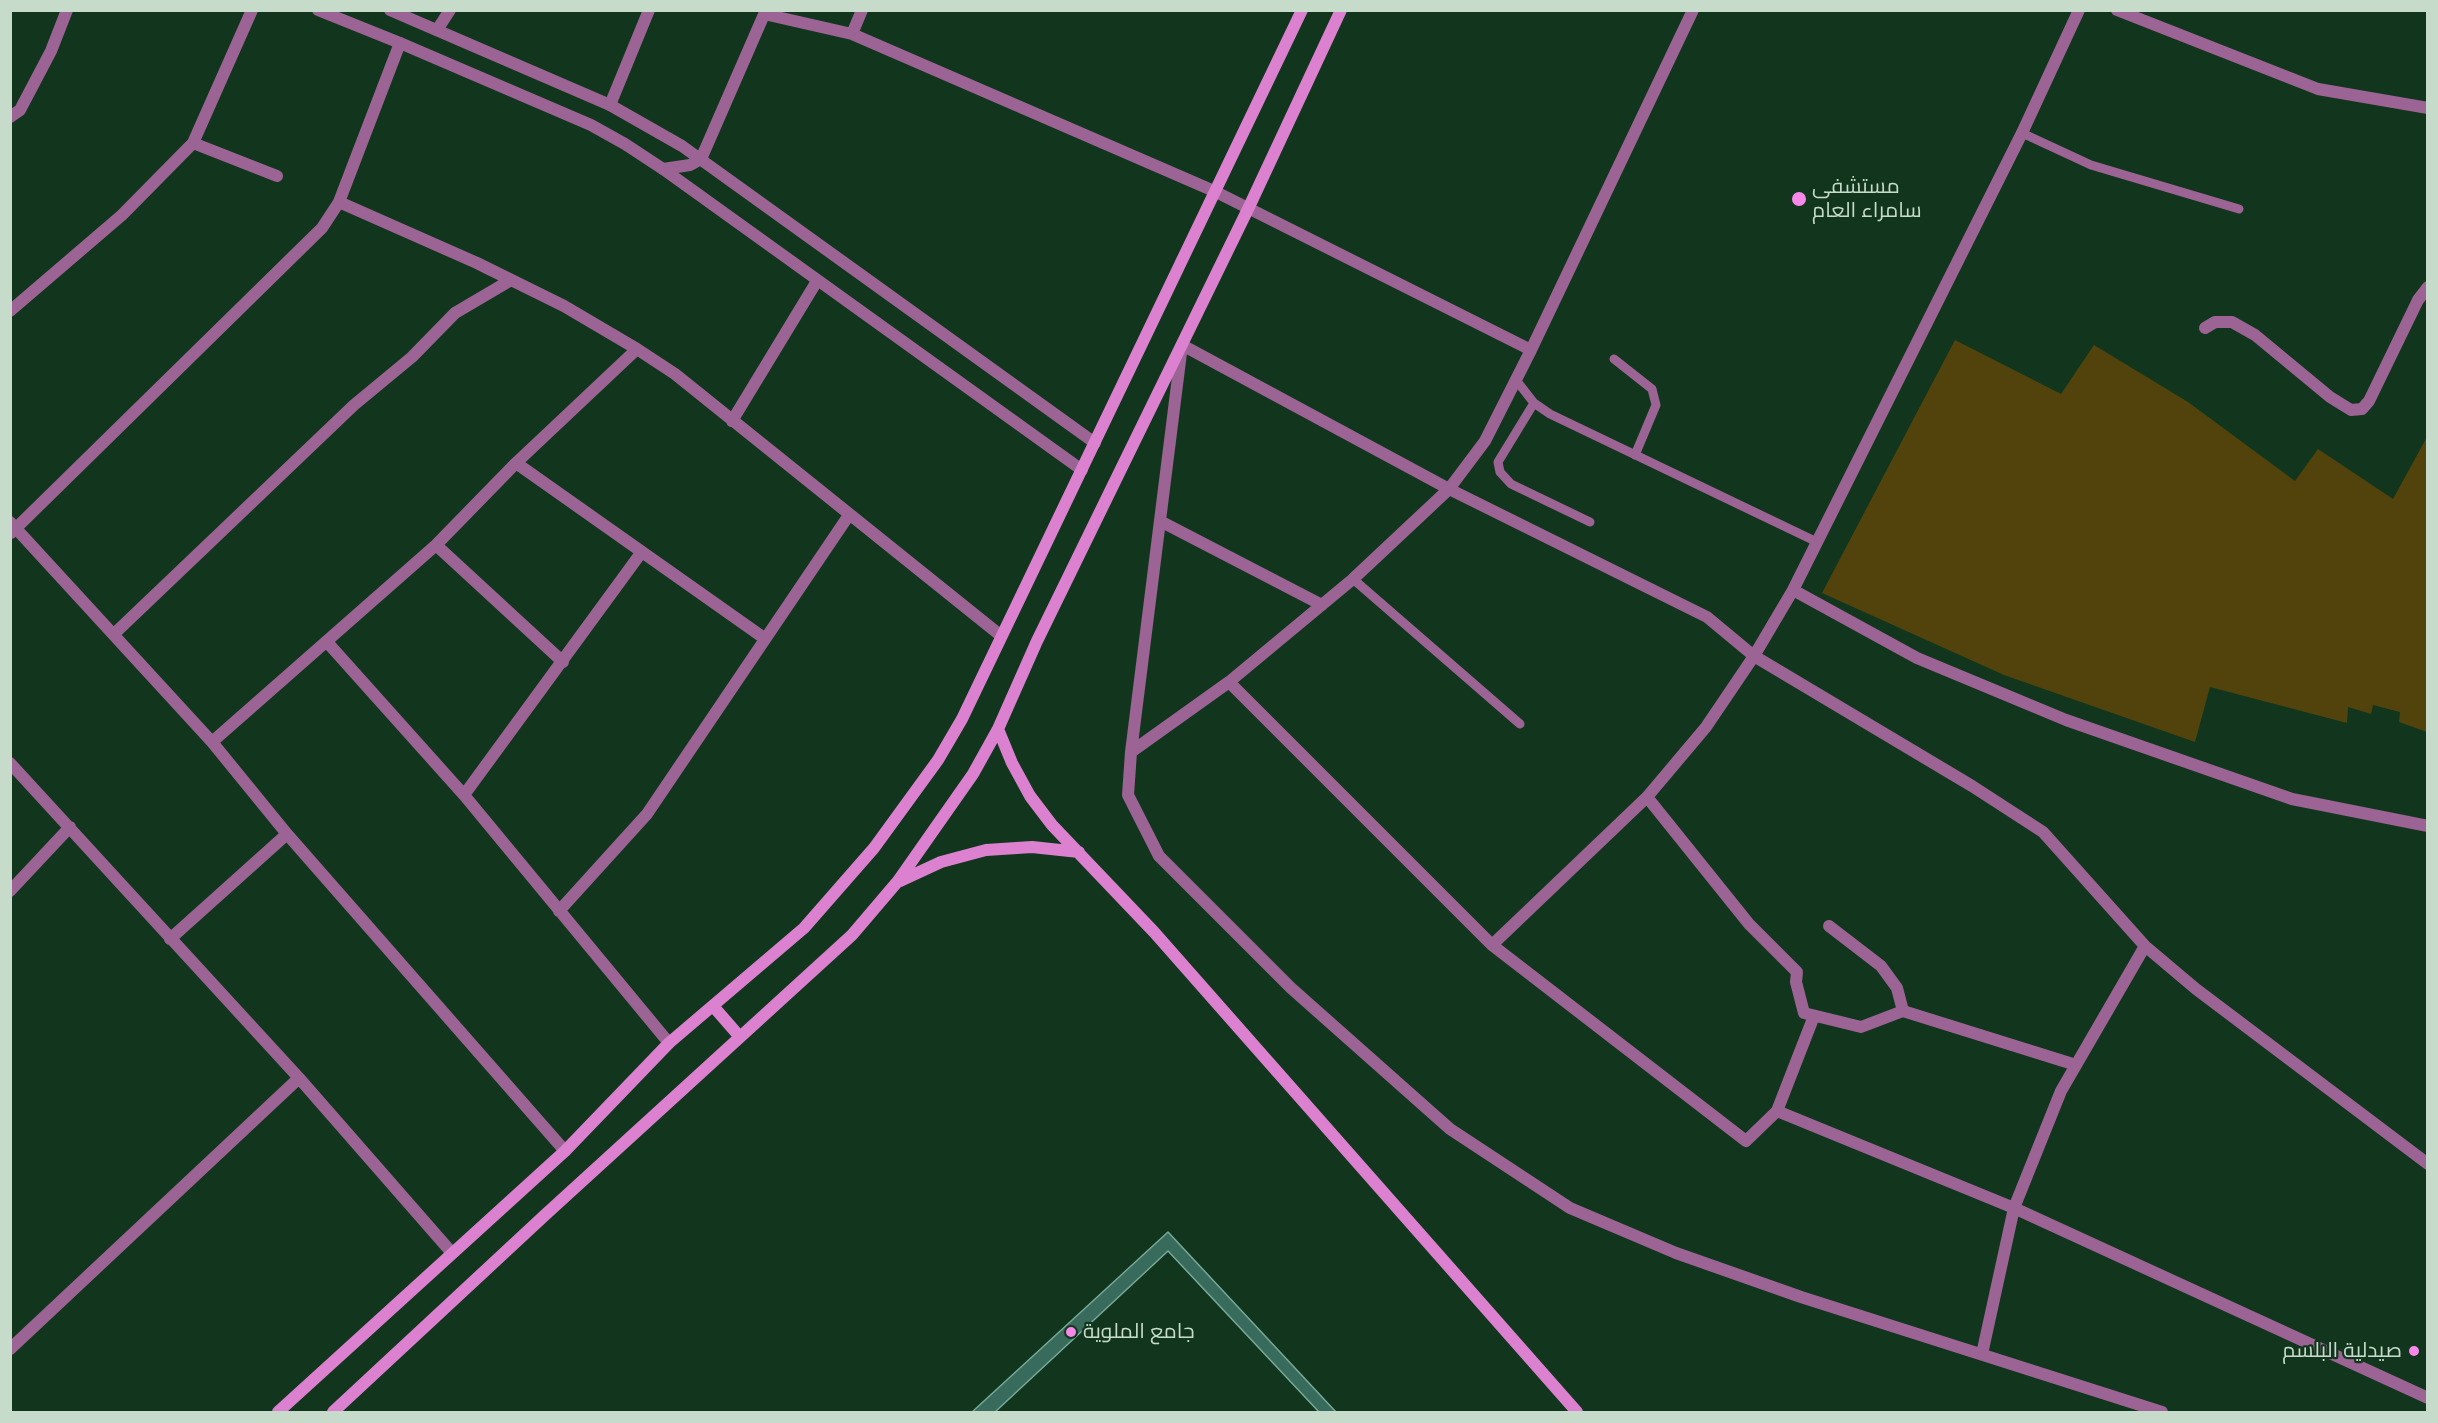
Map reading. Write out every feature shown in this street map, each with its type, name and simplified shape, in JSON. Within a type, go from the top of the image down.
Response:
[{"type":"main road","points":[[278,1413],[565,1151],[669,1043],[804,928],[874,848],[938,760],[962,719],[1000,635],[1082,470],[1302,10]]},
{"type":"main road","points":[[333,1413],[852,935],[898,881],[973,774],[998,729],[1037,641],[1249,207],[1341,10]]},
{"type":"main road","points":[[998,729],[1012,764],[1030,796],[1052,825],[1154,932],[1577,1413]]},
{"type":"main road","points":[[898,881],[941,862],[986,850],[1032,847],[1079,852]]},
{"type":"main road","points":[[713,1006],[740,1037]]},
{"type":"street","points":[[14,111],[51,51],[67,10]]},
{"type":"street","points":[[10,311],[122,215],[193,143],[252,10]]},
{"type":"street","points":[[318,10],[400,42],[591,125],[663,169],[1082,470]]},
{"type":"street","points":[[390,10],[610,105],[701,159],[1095,443]]},
{"type":"street","points":[[437,30],[450,10]]},
{"type":"street","points":[[610,105],[649,10]]},
{"type":"street","points":[[852,34],[862,10]]},
{"type":"street","points":[[1131,752],[1229,682],[1353,579],[1449,489],[1485,441],[1531,350],[1693,10]]},
{"type":"street","points":[[1492,945],[1647,797],[1706,727],[1754,656],[1793,590],[2022,133],[2079,10]]},
{"type":"street","points":[[2118,10],[2318,89],[2427,108]]},
{"type":"street","points":[[663,169],[690,165],[701,159],[765,12],[852,34],[1214,191],[1531,350]]},
{"type":"street","points":[[400,42],[339,202],[322,228],[12,527],[114,634],[212,742],[287,834],[565,1151]]},
{"type":"street","points":[[193,143],[277,176]]},
{"type":"street","points":[[339,202],[411,231],[564,306],[637,349],[675,374],[1000,635]]},
{"type":"street","points":[[114,634],[354,405],[411,357],[455,313],[511,280]]},
{"type":"street","points":[[732,421],[817,281]]},
{"type":"street","points":[[2205,328],[2215,322],[2232,322],[2255,335],[2330,397],[2350,410],[2362,409],[2369,401],[2423,302],[2427,287]]},
{"type":"street","points":[[2162,1413],[1801,1297],[1676,1253],[1570,1208],[1450,1129],[1291,988],[1159,856],[1128,795],[1131,752],[1182,345],[1449,489],[1707,616],[1754,656],[1972,786],[2043,832],[2145,946],[2196,989],[2427,1164]]},
{"type":"street","points":[[212,742],[436,545],[516,464],[637,349]]},
{"type":"street","points":[[516,464],[764,638]]},
{"type":"street","points":[[559,911],[647,814],[849,515]]},
{"type":"street","points":[[1160,521],[1322,605]]},
{"type":"street","points":[[436,545],[563,662]]},
{"type":"street","points":[[464,795],[641,553]]},
{"type":"street","points":[[1793,590],[1917,658],[2066,720],[2292,799],[2427,826]]},
{"type":"street","points":[[327,642],[464,795],[669,1043]]},
{"type":"street","points":[[1229,682],[1492,945],[1746,1141],[1777,1111],[1814,1016]]},
{"type":"street","points":[[10,764],[299,1078],[452,1253]]},
{"type":"street","points":[[1647,797],[1749,924],[1797,972],[1796,982],[1804,1013],[1861,1027],[1904,1011],[2076,1065]]},
{"type":"street","points":[[10,891],[70,827]]},
{"type":"street","points":[[170,939],[287,834]]},
{"type":"street","points":[[1829,926],[1881,966],[1898,988],[1904,1011]]},
{"type":"street","points":[[1982,1354],[2014,1208],[2061,1091],[2145,946]]},
{"type":"street","points":[[12,1343],[299,1078]]},
{"type":"street","points":[[1777,1111],[2014,1208],[2427,1398]]},
{"type":"lane","points":[[2022,133],[2091,165],[2239,209]]},
{"type":"lane","points":[[1614,359],[1652,389],[1656,405],[1635,455]]},
{"type":"lane","points":[[1516,380],[1534,403],[1550,414],[1817,542]]},
{"type":"lane","points":[[1534,403],[1498,462],[1500,472],[1511,484],[1590,522]]},
{"type":"lane","points":[[1353,579],[1520,724]]},
{"type":"shaded area","points":[[1955,340],[2061,394],[2094,345],[2188,402],[2295,481],[2318,449],[2393,499],[2427,437],[2427,732],[2399,722],[2400,712],[2373,705],[2371,714],[2348,707],[2347,723],[2210,687],[2195,742],[2004,675],[1822,593]]},
{"type":"building","name":"جامع الملوية","points":[[1168,1232],[1336,1412],[1319,1412],[1168,1251],[995,1412],[972,1412]]},
{"type":"place","name":"مستشفى سامراء العام","points":[[1799,199]]},
{"type":"place","name":"جامع الملوية","points":[[1071,1332]]},
{"type":"place","name":"صيدلية البلسم","points":[[2414,1351]]}]
